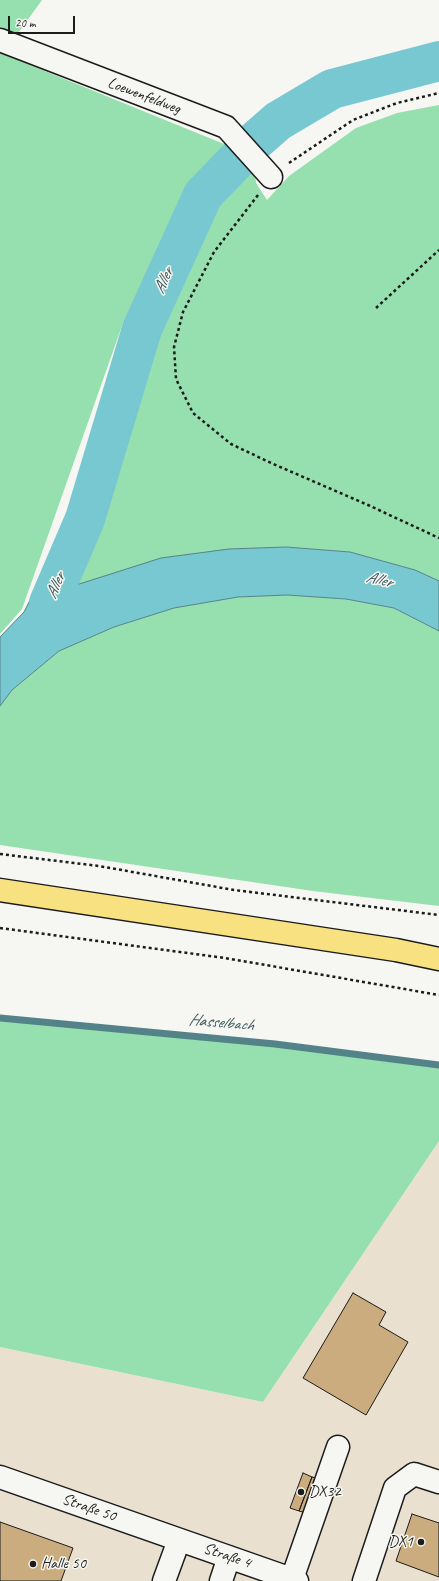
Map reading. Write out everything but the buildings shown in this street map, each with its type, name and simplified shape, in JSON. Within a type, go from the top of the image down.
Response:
[{"type":"main road","points":[[0,890],[396,950],[439,960]]},
{"type":"main road","points":[[396,950],[439,953]]},
{"type":"street","name":"Loewenfeldweg","points":[[0,40],[226,127],[271,177]]},
{"type":"street","points":[[294,1580],[338,1447]]},
{"type":"street","points":[[364,1581],[395,1488],[414,1474],[439,1482]]},
{"type":"street","name":"Straße 50","points":[[0,1477],[179,1540]]},
{"type":"street","points":[[164,1581],[179,1540]]},
{"type":"street","name":"Straße 4","points":[[179,1540],[294,1580]]},
{"type":"street","points":[[221,1581],[229,1557]]},
{"type":"path","points":[[439,94],[398,103],[353,120],[295,157],[271,177],[214,252],[184,312],[174,347],[176,379],[193,412],[231,444],[439,538]]},
{"type":"path","points":[[376,308],[439,250]]},
{"type":"path","points":[[0,854],[99,866],[234,890],[439,915]]},
{"type":"path","points":[[0,928],[226,958],[439,995]]},
{"type":"shaded area","points":[[439,1141],[439,1581],[0,1581],[0,1347],[263,1402]]},
{"type":"green space","points":[[0,0],[42,0],[3,54],[224,144],[182,204],[123,323],[22,609],[0,634]]},
{"type":"green space","points":[[439,105],[439,581],[415,570],[350,552],[286,547],[229,549],[73,586],[80,545],[134,386],[213,197],[244,161],[255,173],[256,183],[267,200],[289,176],[356,128],[397,113]]},
{"type":"green space","points":[[287,595],[346,599],[394,608],[439,631],[439,906],[313,891],[0,845],[0,706],[12,690],[59,651],[114,627],[174,608],[238,597]]},
{"type":"green space","points":[[0,1018],[275,1044],[439,1065],[439,1141],[263,1402],[0,1347]]},
{"type":"water","points":[[57,547],[79,555],[73,586],[161,558],[229,549],[286,547],[350,552],[415,570],[439,581],[439,631],[394,608],[346,599],[287,595],[238,597],[174,608],[114,627],[59,651],[12,690],[0,706],[0,637],[24,612]]},
{"type":"waterway","name":"Aller","points":[[49,603],[85,519],[142,329],[203,195],[254,142],[278,121],[332,89],[439,61]]},
{"type":"waterway","name":"Hasselbach","points":[[0,1018],[275,1044],[439,1065]]},
{"type":"place","name":"DX32","points":[[301,1492]]},
{"type":"place","name":"DX1","points":[[421,1542]]},
{"type":"place","name":"Halle 50","points":[[33,1564]]}]
